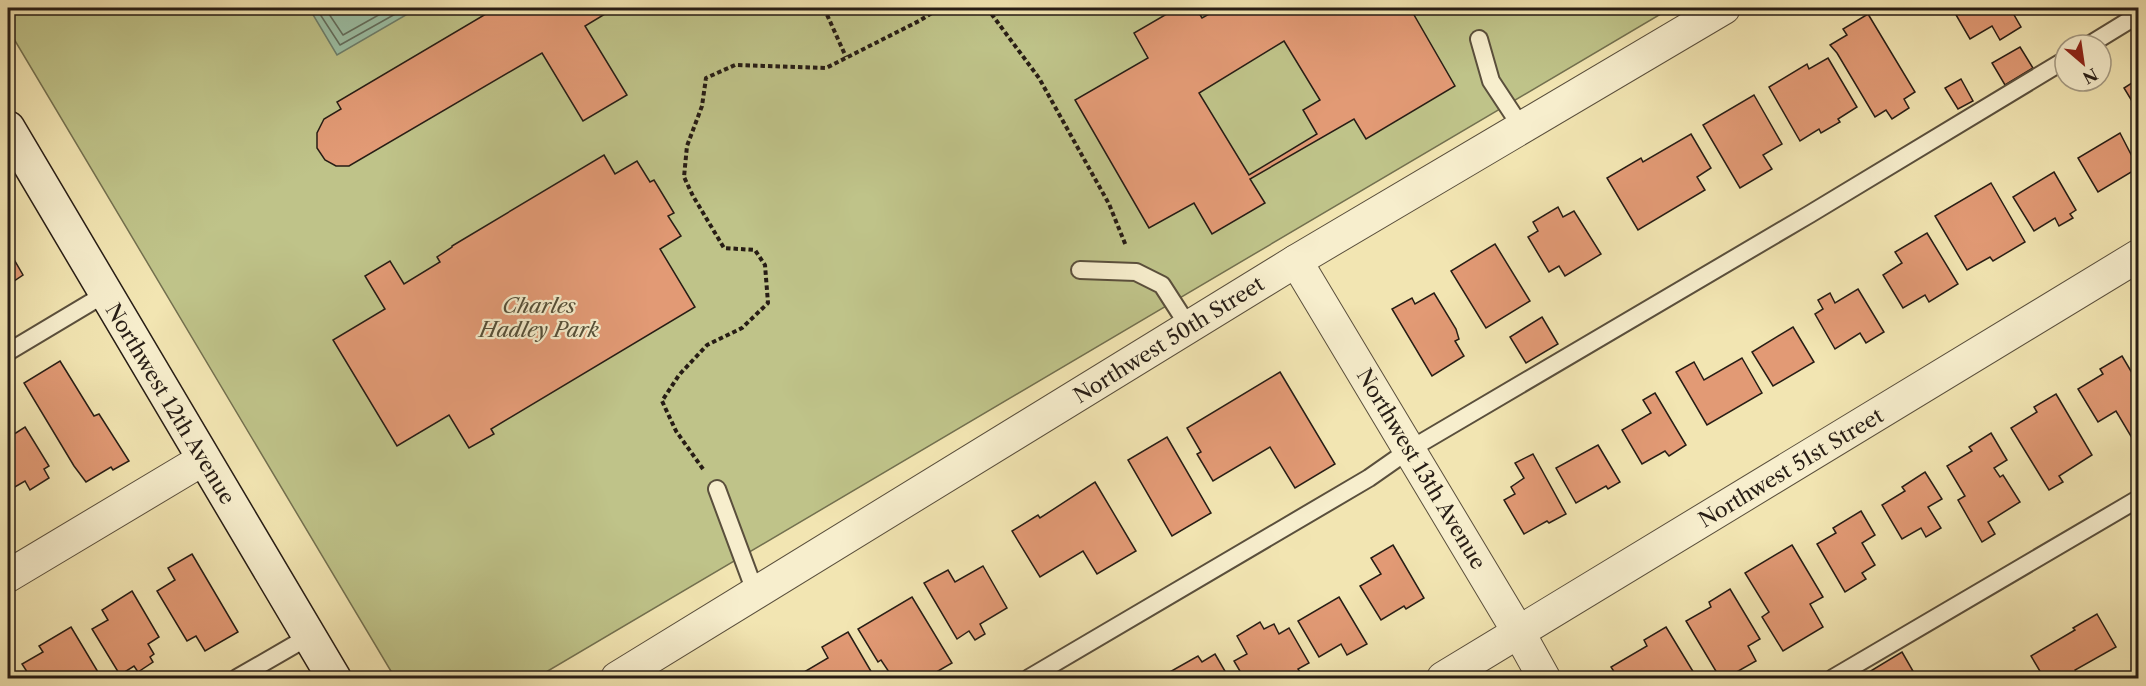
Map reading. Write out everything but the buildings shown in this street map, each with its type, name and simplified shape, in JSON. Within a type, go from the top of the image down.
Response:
[{"type":"main road","name":"Northwest 12th Avenue","points":[[8,128],[202,460],[334,678]]},
{"type":"street","name":"Northwest 50th Street","points":[[617,678],[1296,261],[1724,8]]},
{"type":"street","name":"Northwest 51st Street","points":[[1443,678],[2139,256]]},
{"type":"street","name":"Northwest 13th Avenue","points":[[1296,261],[1544,678]]},
{"type":"street","points":[[8,576],[202,460]]},
{"type":"lane","points":[[2109,33],[2139,15]]},
{"type":"lane","points":[[1479,39],[1491,81],[1522,128]]},
{"type":"lane","points":[[1029,678],[1369,478],[1409,450],[1810,214],[2053,67]]},
{"type":"lane","points":[[1080,270],[1136,272],[1162,285],[1189,327]]},
{"type":"lane","points":[[8,352],[105,294]]},
{"type":"lane","points":[[717,489],[756,594]]},
{"type":"lane","points":[[1833,678],[2139,499]]},
{"type":"lane","points":[[237,678],[309,637]]},
{"type":"path","points":[[824,8],[846,57]]},
{"type":"path","points":[[717,489],[676,431],[662,401],[679,375],[707,345],[742,328],[755,318],[768,303],[768,292],[765,266],[755,250],[724,248],[684,177],[687,146],[702,106],[706,78],[735,66],[826,68],[940,8]]},
{"type":"path","points":[[987,8],[1039,78],[1109,204],[1136,272]]},
{"type":"green space","name":"Charles Hadley Park","points":[[8,8],[1671,8],[536,678],[395,678],[8,29]]},
{"type":"water","points":[[309,8],[418,8],[337,55]]}]
